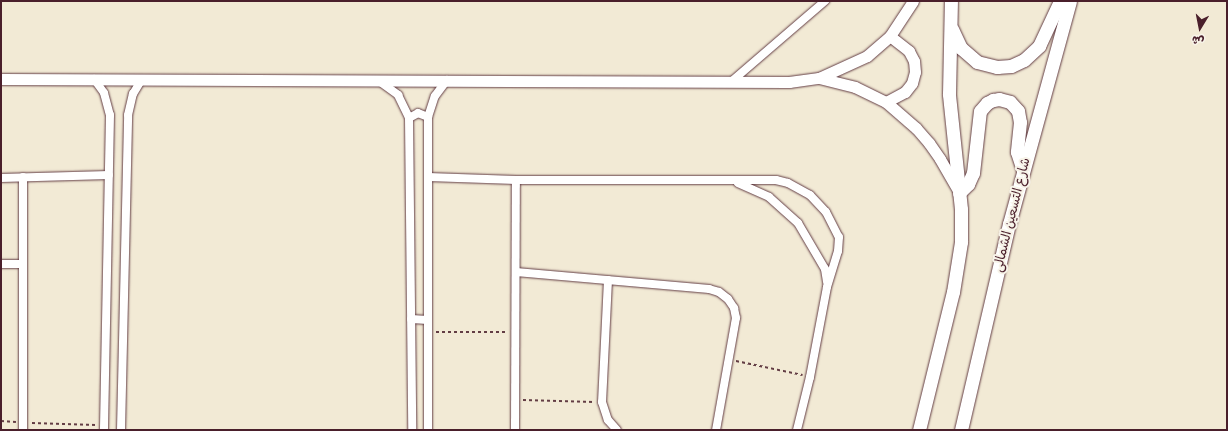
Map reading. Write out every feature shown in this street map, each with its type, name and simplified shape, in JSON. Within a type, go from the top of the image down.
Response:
[{"type":"main road","points":[[919,430],[957,276],[961,242],[959,193],[949,94],[951,1]]},
{"type":"main road","points":[[951,26],[958,42],[971,58],[990,66],[1011,66],[1024,60],[1039,46],[1060,1]]},
{"type":"main road","name":"شارع التسعين الشمالى","points":[[961,430],[1009,224],[1070,1]]},
{"type":"main road","points":[[959,193],[968,184],[973,172],[980,111],[993,100],[1004,100],[1010,102],[1018,111],[1020,122],[1017,152],[1023,171]]},
{"type":"street","points":[[732,81],[825,1]]},
{"type":"street","points":[[1,79],[789,82],[819,78],[867,56],[890,36],[914,1]]},
{"type":"street","points":[[886,102],[905,92],[912,83],[915,72],[914,61],[909,51],[890,36]]},
{"type":"street","points":[[819,78],[855,87],[886,102],[916,128],[929,143],[951,176],[959,193]]},
{"type":"street","points":[[94,79],[104,93],[109,108],[104,428]]},
{"type":"street","points":[[121,430],[128,115],[133,94],[142,79]]},
{"type":"street","points":[[379,80],[398,95],[409,118],[412,430]]},
{"type":"street","points":[[428,430],[428,117],[435,96],[447,80]]},
{"type":"street","points":[[409,118],[418,113],[428,117]]},
{"type":"street","points":[[1,178],[109,175]]},
{"type":"street","points":[[22,426],[23,177]]},
{"type":"street","points":[[428,177],[516,180],[776,180],[788,183],[810,195],[820,205],[834,225],[839,237],[838,251],[827,287],[810,377],[797,430]]},
{"type":"street","points":[[515,430],[516,180]]},
{"type":"street","points":[[734,181],[753,188],[768,197],[798,223],[825,269],[827,287]]},
{"type":"street","points":[[1,264],[23,264]]},
{"type":"street","points":[[516,272],[709,289],[719,292],[728,299],[734,308],[736,318],[730,360],[716,430]]},
{"type":"street","points":[[608,280],[602,402],[608,420],[617,430]]},
{"type":"street","points":[[411,319],[428,320]]},
{"type":"path","points":[[428,332],[516,332]]},
{"type":"path","points":[[730,360],[810,377]]},
{"type":"path","points":[[515,400],[602,402]]},
{"type":"path","points":[[1,421],[22,426],[104,428]]}]
